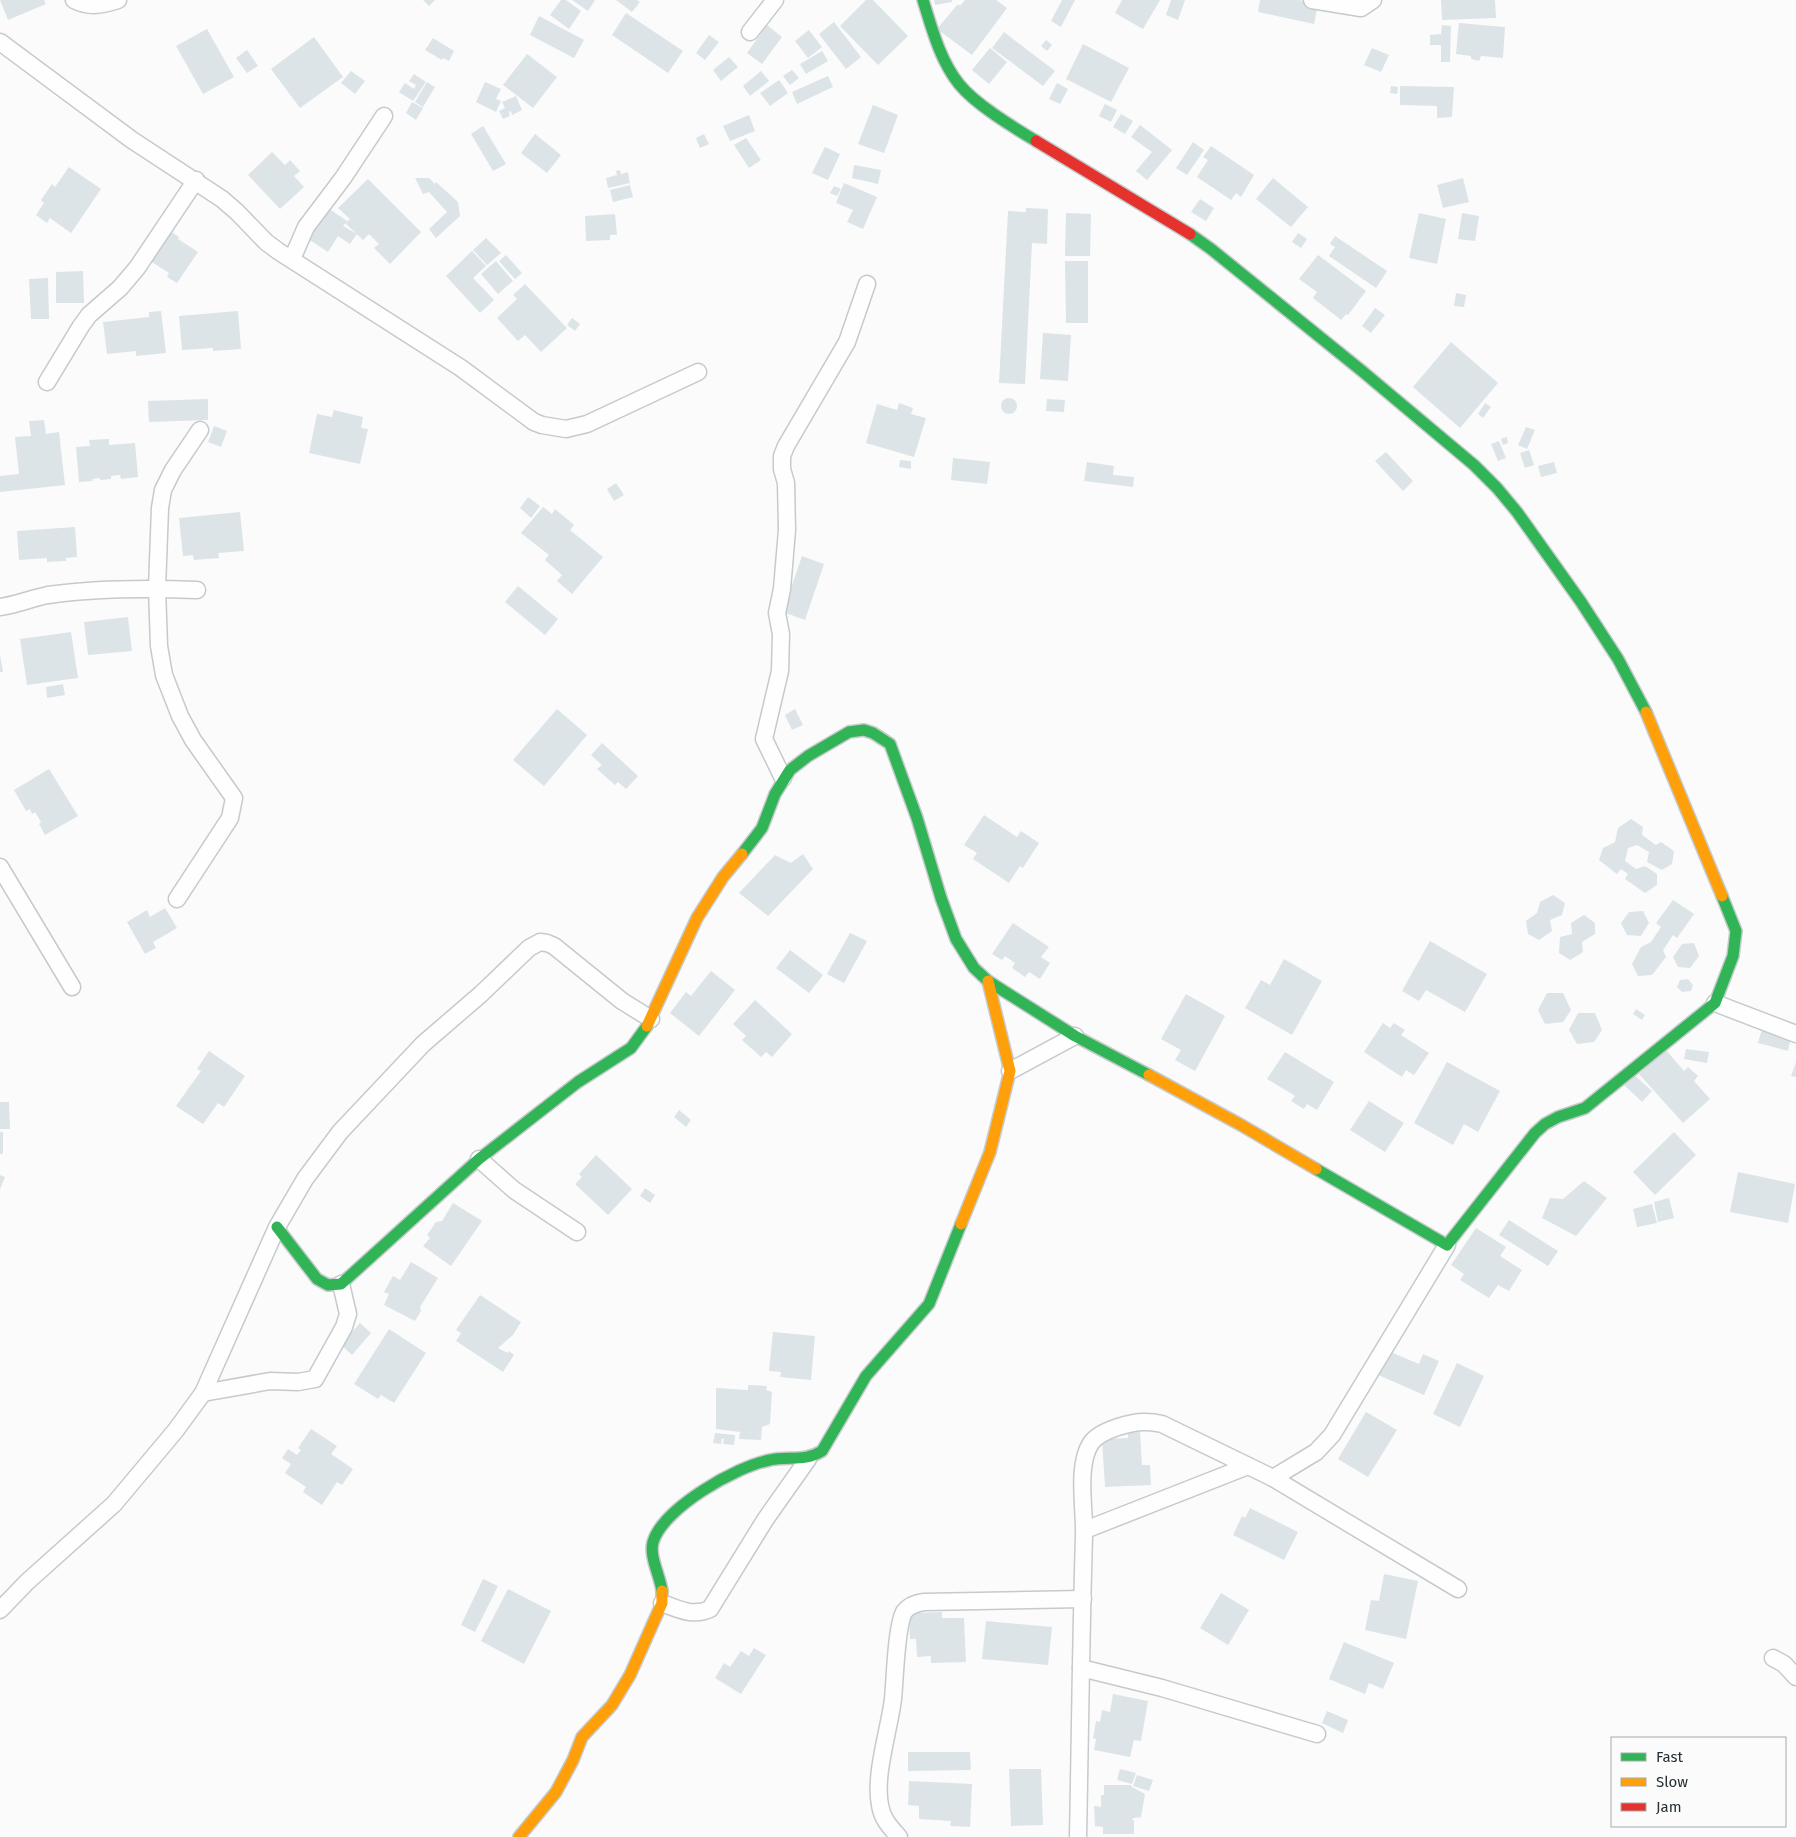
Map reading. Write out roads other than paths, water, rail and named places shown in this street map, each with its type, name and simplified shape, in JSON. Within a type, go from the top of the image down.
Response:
[{"type":"street","points":[[74,0],[85,5],[96,6],[118,0]]},
{"type":"street","points":[[750,32],[775,0]]},
{"type":"street","points":[[923,0],[935,38],[948,67],[960,85],[982,104],[1017,129],[1181,228],[1211,249],[1362,371],[1474,465],[1497,488],[1517,512],[1618,659],[1652,722],[1736,931],[1733,956],[1715,1003],[1585,1108],[1558,1117],[1534,1133],[1447,1244],[1332,1435],[1316,1452],[1273,1478]]},
{"type":"street","points":[[1312,0],[1361,8],[1373,0]]},
{"type":"street","points":[[0,42],[132,140],[196,180],[237,212],[266,242],[461,368],[524,416],[542,425],[566,429],[587,424],[698,372]]},
{"type":"street","points":[[292,260],[306,227],[343,178],[384,116]]},
{"type":"street","points":[[46,382],[89,315],[120,288],[137,268],[196,180]]},
{"type":"street","points":[[783,778],[764,739],[780,671],[781,634],[777,612],[782,589],[787,530],[786,483],[782,469],[782,456],[847,342],[867,284]]},
{"type":"street","points":[[177,899],[230,818],[234,798],[193,740],[180,716],[164,675],[159,646],[157,588],[160,508],[163,490],[173,470],[200,430]]},
{"type":"street","points":[[0,608],[46,596],[88,590],[157,588],[197,590]]},
{"type":"street","points":[[278,1227],[317,1279],[328,1285],[341,1284],[479,1158],[578,1082],[631,1048],[651,1019],[697,918],[723,877],[767,820],[773,797],[783,778],[796,764],[848,732],[864,730],[873,733],[890,744],[917,818],[941,898],[956,939],[974,968],[988,981],[1075,1036],[1241,1125],[1447,1244]]},
{"type":"street","points":[[0,867],[72,987]]},
{"type":"street","points":[[0,1610],[27,1582],[114,1504],[176,1430],[202,1393],[278,1227],[305,1179],[340,1132],[423,1044],[481,994],[535,943],[547,943],[554,946],[622,1001],[651,1019]]},
{"type":"street","points":[[519,1837],[556,1792],[573,1760],[582,1737],[612,1705],[630,1675],[662,1603],[663,1593],[652,1546],[661,1525],[677,1510],[721,1481],[754,1464],[769,1459],[808,1459],[816,1457],[822,1451],[866,1376],[929,1304],[990,1152],[1010,1071],[988,981]]},
{"type":"street","points":[[1715,1003],[1796,1034]]},
{"type":"street","points":[[1010,1071],[1075,1036]]},
{"type":"street","points":[[479,1158],[514,1190],[577,1232]]},
{"type":"street","points":[[202,1393],[270,1381],[298,1382],[315,1379],[344,1327],[348,1314],[341,1284]]},
{"type":"street","points":[[1078,1837],[1085,1530],[1083,1470],[1086,1453],[1092,1441],[1101,1434],[1137,1422],[1162,1424],[1273,1478],[1458,1589]]},
{"type":"street","points":[[662,1603],[686,1612],[701,1613],[710,1609],[765,1520],[808,1459]]},
{"type":"street","points":[[1085,1530],[1248,1466]]},
{"type":"street","points":[[899,1837],[885,1821],[880,1805],[878,1786],[893,1701],[900,1627],[905,1611],[913,1604],[924,1602],[1082,1599]]},
{"type":"street","points":[[1773,1658],[1784,1664],[1796,1677]]},
{"type":"street","points":[[1081,1668],[1162,1688],[1317,1734]]}]
